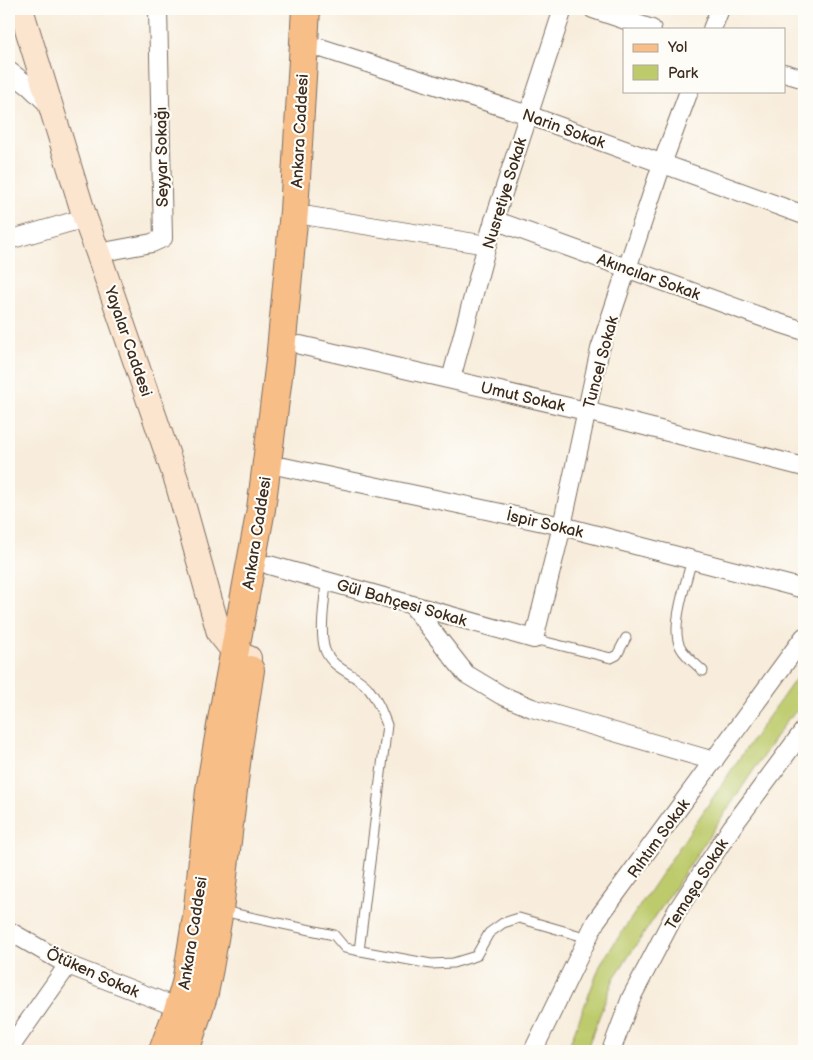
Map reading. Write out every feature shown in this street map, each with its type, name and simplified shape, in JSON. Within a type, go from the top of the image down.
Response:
[{"type":"main road","name":"Ankara Caddesi","points":[[185,1051],[204,994],[219,910],[238,746],[244,656],[280,361],[294,211],[306,9]]},
{"type":"main road","name":"Ankara Caddesi","points":[[163,1051],[180,1008],[186,983],[197,918],[210,790],[223,714],[244,656],[269,565],[300,344],[324,9]]},
{"type":"street","name":"Yayalar Caddesi","points":[[21,9],[85,218],[177,482],[218,634],[244,656]]},
{"type":"street","name":"Seyyar Sokağı","points":[[98,253],[163,238],[158,9]]},
{"type":"street","name":"Nusretiye Sokak","points":[[451,379],[494,220],[563,9]]},
{"type":"street","points":[[593,9],[649,28]]},
{"type":"street","points":[[712,28],[720,9]]},
{"type":"street","name":"Narin Sokak","points":[[321,48],[528,115],[804,215]]},
{"type":"street","points":[[9,71],[30,86],[51,107]]},
{"type":"street","points":[[786,74],[804,79]]},
{"type":"street","name":"Tuncel Sokak","points":[[534,639],[562,526],[600,349],[662,164],[689,92]]},
{"type":"street","points":[[309,216],[487,245]]},
{"type":"street","points":[[9,240],[85,218]]},
{"type":"street","name":"Akıncılar Sokak","points":[[494,220],[804,331]]},
{"type":"street","name":"Umut Sokak","points":[[300,344],[586,410],[804,467]]},
{"type":"street","name":"İspir Sokak","points":[[284,467],[562,526],[804,588]]},
{"type":"street","name":"Gül Bahçesi Sokak","points":[[269,565],[534,639]]},
{"type":"street","points":[[412,605],[466,674],[501,695],[532,708],[714,761]]},
{"type":"street","name":"Rıhtım Sokak","points":[[533,1051],[596,921],[804,637]]},
{"type":"street","name":"Temaşa Sokak","points":[[612,1051],[631,998],[676,912],[732,828],[804,730]]},
{"type":"street","name":"Ötüken Sokak","points":[[9,931],[68,965],[180,1008]]},
{"type":"street","points":[[9,1049],[68,965]]},
{"type":"lane","points":[[692,559],[676,634],[681,649],[703,671]]},
{"type":"lane","points":[[326,581],[322,627],[326,650],[337,667],[367,686],[380,707],[387,725],[359,951]]},
{"type":"lane","points":[[534,639],[611,658],[617,655],[626,638]]},
{"type":"lane","points":[[219,910],[334,935],[345,948],[431,964],[453,963],[476,956],[489,933],[503,923],[519,918],[588,938]]},
{"type":"green space","points":[[804,667],[804,704],[788,719],[614,978],[586,1051],[567,1051],[601,963],[745,750]]}]
